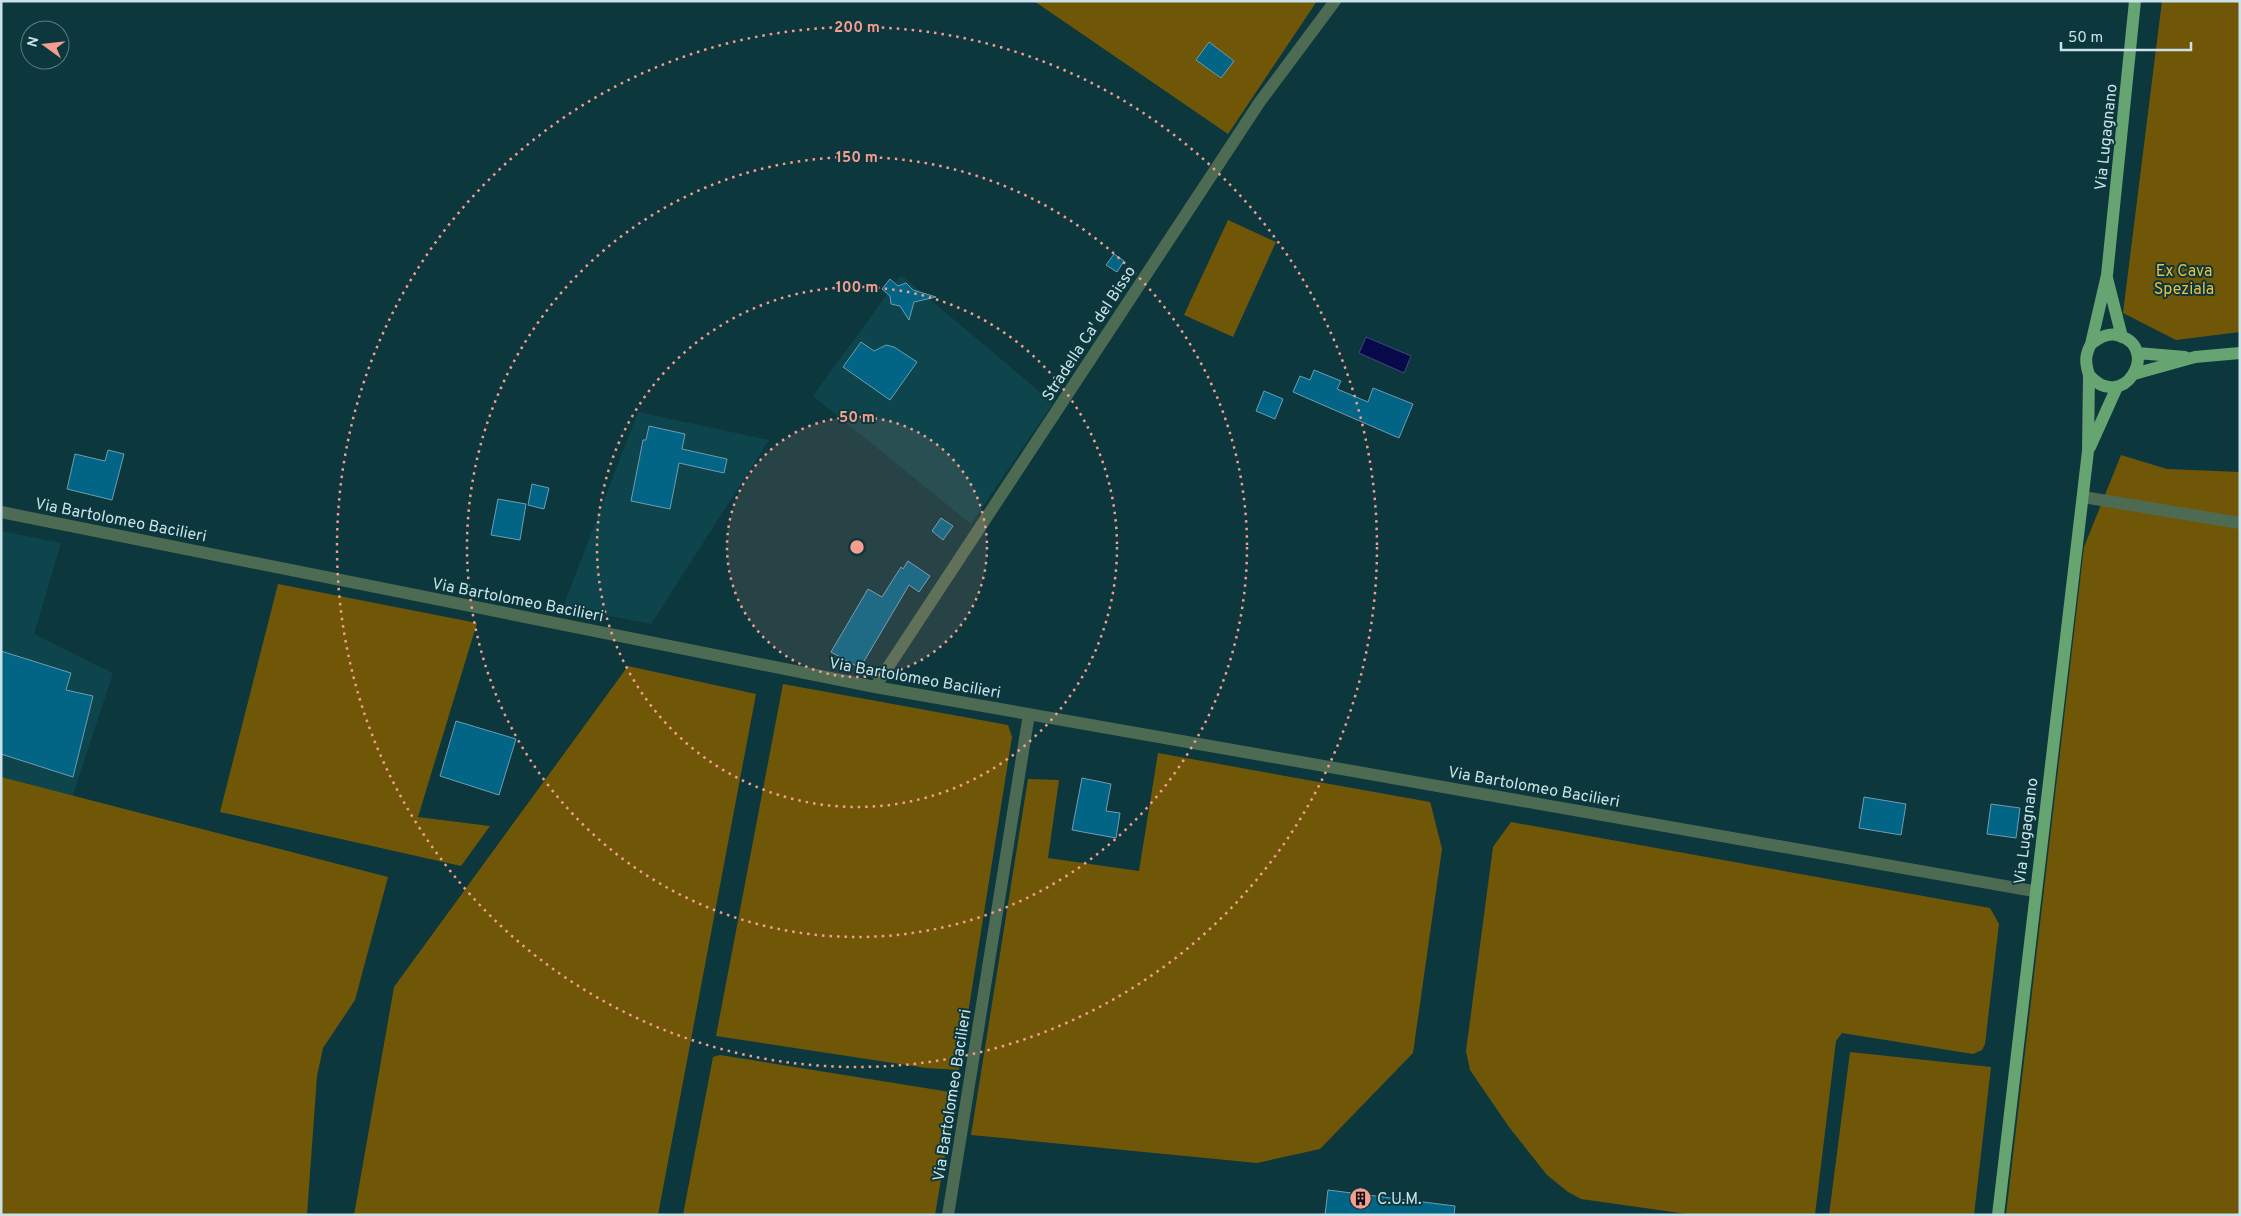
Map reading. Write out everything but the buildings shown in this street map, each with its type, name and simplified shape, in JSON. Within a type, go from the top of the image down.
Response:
[{"type":"main road","name":"Via Lugagnano","points":[[1998,1215],[2034,891],[2088,452],[2089,375],[2085,364],[2086,353],[2092,344],[2107,275],[2135,1]]},
{"type":"main road","name":"Via Lugagnano","points":[[2107,275],[2122,337],[2131,343],[2137,353]]},
{"type":"main road","points":[[2092,344],[2106,335],[2122,337]]},
{"type":"main road","points":[[2089,375],[2101,385],[2117,386],[2127,382],[2134,374],[2138,360],[2137,353],[2195,358]]},
{"type":"main road","points":[[2134,374],[2195,358],[2240,353]]},
{"type":"main road","name":"Via Lugagnano","points":[[2088,452],[2117,386]]},
{"type":"street","name":"Stradella Ca' del Bisso","points":[[875,687],[1259,103],[1335,1]]},
{"type":"street","points":[[2083,497],[2240,523]]},
{"type":"street","name":"Via Bartolomeo Bacilieri","points":[[1,512],[875,687],[2034,891]]},
{"type":"street","name":"Via Bartolomeo Bacilieri","points":[[948,1215],[1029,714]]},
{"type":"shaded area","points":[[901,275],[1053,403],[971,524],[813,396]]},
{"type":"shaded area","points":[[1366,337],[1411,356],[1404,373],[1359,353]]},
{"type":"shaded area","points":[[638,412],[769,440],[651,624],[563,607]]},
{"type":"shaded area","points":[[1,531],[61,543],[34,634],[113,673],[71,801],[1,782]]},
{"type":"green space","points":[[1034,1],[1317,1],[1228,134]]},
{"type":"green space","name":"Ex Cava Speziala","points":[[2162,1],[2240,1],[2240,332],[2176,340],[2123,313]]},
{"type":"green space","points":[[1228,220],[1276,242],[1233,337],[1184,315]]},
{"type":"green space","points":[[2121,455],[2167,469],[2240,472],[2240,1215],[2006,1215],[2084,547]]},
{"type":"green space","points":[[278,584],[477,623],[418,817],[490,826],[461,866],[220,812]]},
{"type":"green space","points":[[628,666],[756,694],[658,1215],[354,1215],[394,987]]},
{"type":"green space","points":[[783,684],[1008,725],[1012,737],[959,1070],[926,1068],[716,1036]]},
{"type":"green space","points":[[1158,753],[1430,802],[1442,849],[1413,1053],[1320,1149],[1257,1163],[971,1135],[1028,779],[1059,780],[1048,858],[1139,871]]},
{"type":"green space","points":[[1,777],[388,877],[355,1000],[323,1048],[317,1076],[307,1215],[1,1215]]},
{"type":"green space","points":[[1511,822],[1990,908],[1999,924],[1985,1044],[1982,1050],[1973,1054],[1842,1033],[1836,1041],[1815,1215],[1694,1215],[1581,1199],[1568,1192],[1547,1175],[1509,1127],[1470,1070],[1466,1051],[1493,847]]},
{"type":"green space","points":[[1850,1052],[1991,1067],[1974,1215],[1829,1215]]},
{"type":"green space","points":[[720,1055],[950,1092],[955,1096],[935,1215],[683,1215],[713,1057]]},
{"type":"place","name":"C.U.M.","points":[[1361,1198]]}]
